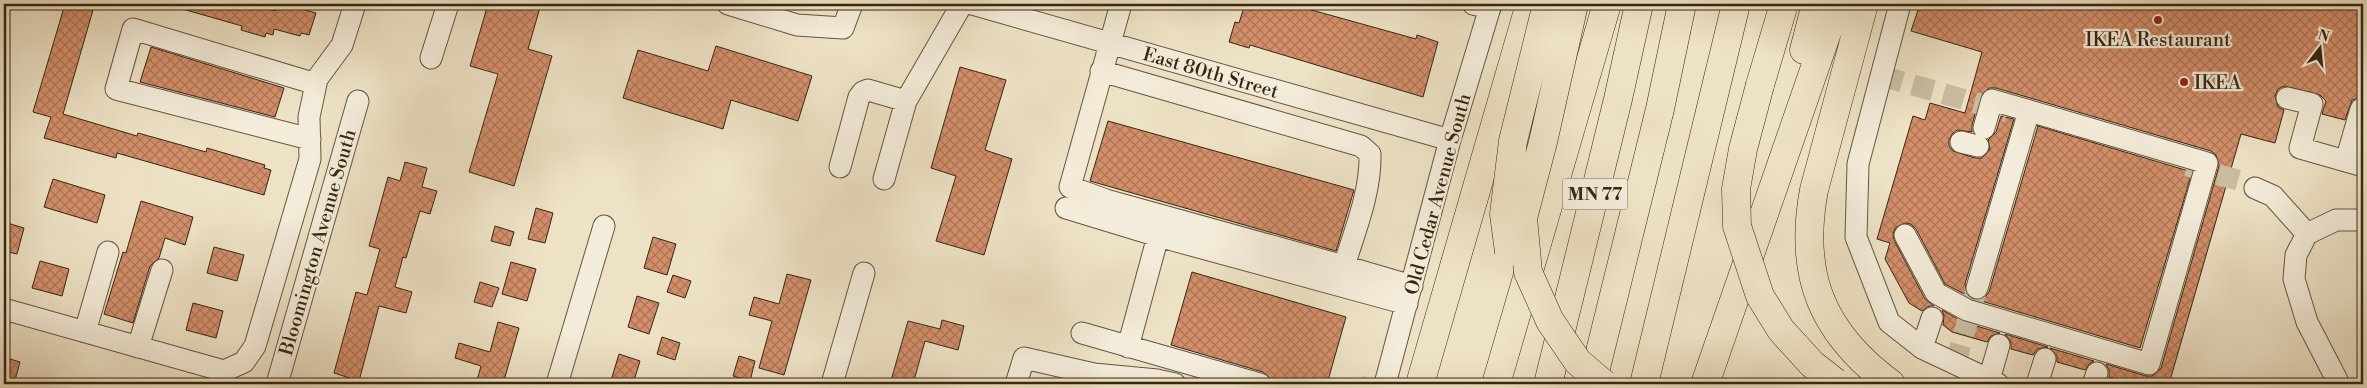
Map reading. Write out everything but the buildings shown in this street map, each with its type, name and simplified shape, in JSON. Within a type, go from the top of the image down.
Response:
[{"type":"highway","points":[[1420,384],[1530,4]]},
{"type":"highway","points":[[1547,4],[1513,141],[1504,214],[1512,274],[1536,331],[1569,373],[1582,384]]},
{"type":"highway","points":[[1574,4],[1523,218],[1528,272],[1550,321],[1578,362],[1604,384]]},
{"type":"highway","points":[[1496,384],[1607,4]]},
{"type":"highway","points":[[1516,384],[1607,4]]},
{"type":"highway","name":"MN 77","points":[[1548,384],[1618,99],[1639,4]]},
{"type":"highway","name":"MN 77","points":[[1592,384],[1660,109],[1682,4]]},
{"type":"highway","points":[[1644,384],[1682,235],[1736,4]]},
{"type":"highway","points":[[1682,235],[1754,4]]},
{"type":"highway","points":[[1784,4],[1743,149],[1736,189],[1737,226],[1760,296],[1781,330],[1812,364],[1837,383]]},
{"type":"highway","points":[[1739,288],[1816,4]]},
{"type":"highway","points":[[1705,384],[1837,4]]},
{"type":"highway","points":[[1864,4],[1814,190],[1810,211],[1809,260],[1815,286],[1822,302],[1846,344],[1868,368],[1891,384]]},
{"type":"street","points":[[4,309],[224,371],[244,362],[255,346],[310,159],[309,117],[316,84],[342,45],[355,4]]},
{"type":"street","points":[[431,58],[448,4]]},
{"type":"street","points":[[728,4],[797,25],[843,28],[852,4]]},
{"type":"street","points":[[884,179],[906,101],[962,4]]},
{"type":"street","name":"East 80th Street","points":[[972,4],[1450,140]]},
{"type":"street","points":[[1121,4],[1070,187],[1106,200],[1344,266],[1409,295]]},
{"type":"street","points":[[1900,4],[1858,164],[1856,237],[1889,322],[1922,348],[1993,382],[1999,345]]},
{"type":"street","name":"Old Cedar Avenue South","points":[[1385,384],[1484,5]]},
{"type":"street","points":[[310,139],[116,89],[133,30],[316,84]]},
{"type":"street","points":[[1101,71],[1361,146],[1370,154],[1370,165],[1366,191],[1344,266]]},
{"type":"street","points":[[840,167],[863,92],[868,90],[906,101]]},
{"type":"street","points":[[2287,98],[2312,104],[2300,148],[2355,163],[2361,109]]},
{"type":"street","name":"Bloomington Avenue South","points":[[277,384],[358,100]]},
{"type":"street","points":[[1905,235],[1936,293],[1966,310],[2149,364],[2207,164],[1992,100],[1974,139]]},
{"type":"street","points":[[1978,288],[2029,111]]},
{"type":"street","points":[[2255,188],[2273,196],[2307,234]]},
{"type":"street","points":[[1066,208],[1158,236],[1409,295]]},
{"type":"street","points":[[2336,384],[2337,380],[2307,322],[2294,280],[2296,254],[2307,234],[2336,220],[2363,220]]},
{"type":"street","points":[[557,384],[604,226]]},
{"type":"street","points":[[1128,347],[1158,236]]},
{"type":"street","points":[[85,332],[108,252]]},
{"type":"street","points":[[138,347],[162,270]]},
{"type":"street","points":[[832,384],[864,273]]},
{"type":"street","points":[[1922,348],[1932,318]]},
{"type":"street","points":[[1082,333],[1260,384]]},
{"type":"street","points":[[1016,384],[1024,358],[1117,381],[1157,380],[1175,384]]},
{"type":"street","points":[[2037,384],[2045,359]]},
{"type":"tunnel","points":[[1882,76],[2007,112]]},
{"type":"tunnel","points":[[2187,166],[2241,181],[2255,188]]},
{"type":"tunnel","points":[[1955,365],[1977,288]]},
{"type":"place","name":"IKEA Restaurant","points":[[2158,20]]},
{"type":"place","name":"IKEA","points":[[2184,82]]}]
